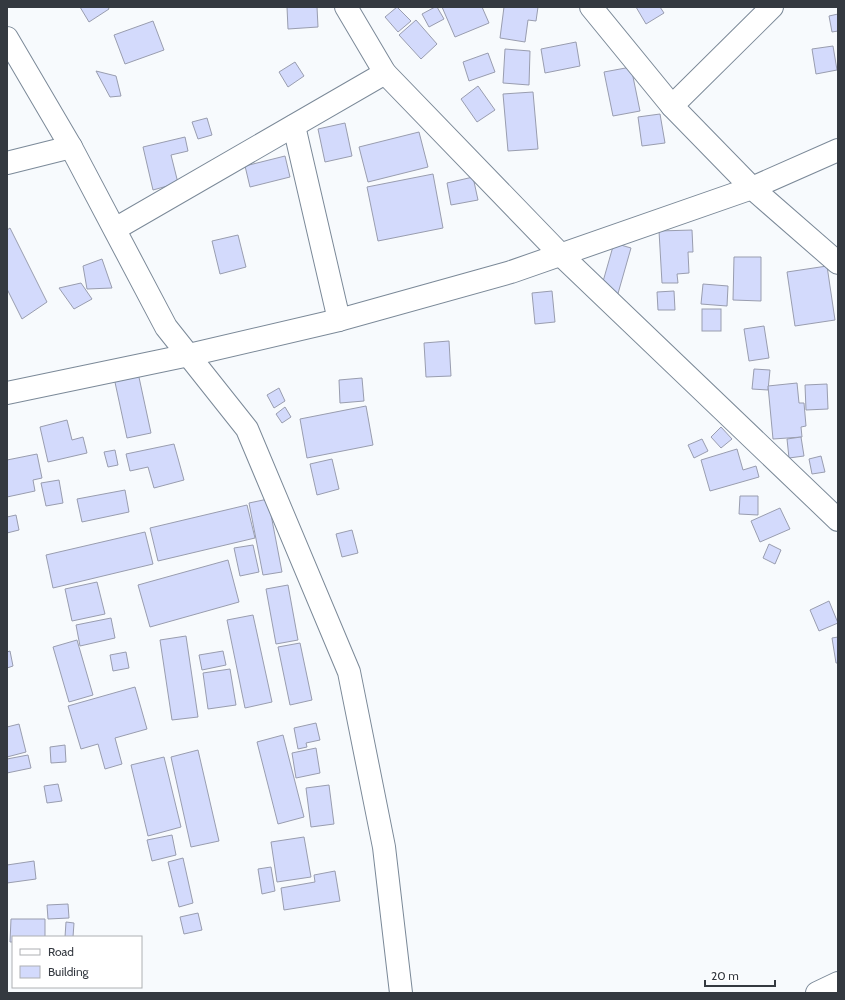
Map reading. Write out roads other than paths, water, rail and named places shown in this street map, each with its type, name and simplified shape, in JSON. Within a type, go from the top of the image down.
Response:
[{"type":"street","points":[[346,7],[385,73],[561,255],[838,520]]},
{"type":"street","points":[[591,7],[672,106],[752,188],[838,263]]},
{"type":"street","points":[[672,106],[772,7]]},
{"type":"street","points":[[7,38],[71,147],[166,327],[247,429],[349,672],[384,847],[401,993]]},
{"type":"street","points":[[115,229],[385,73]]},
{"type":"street","points":[[294,126],[339,320]]},
{"type":"street","points":[[7,163],[71,147]]},
{"type":"street","points":[[7,393],[189,355],[339,320],[511,272],[752,188],[838,150]]},
{"type":"street","points":[[396,950],[417,993]]},
{"type":"street","points":[[817,993],[838,983]]}]
